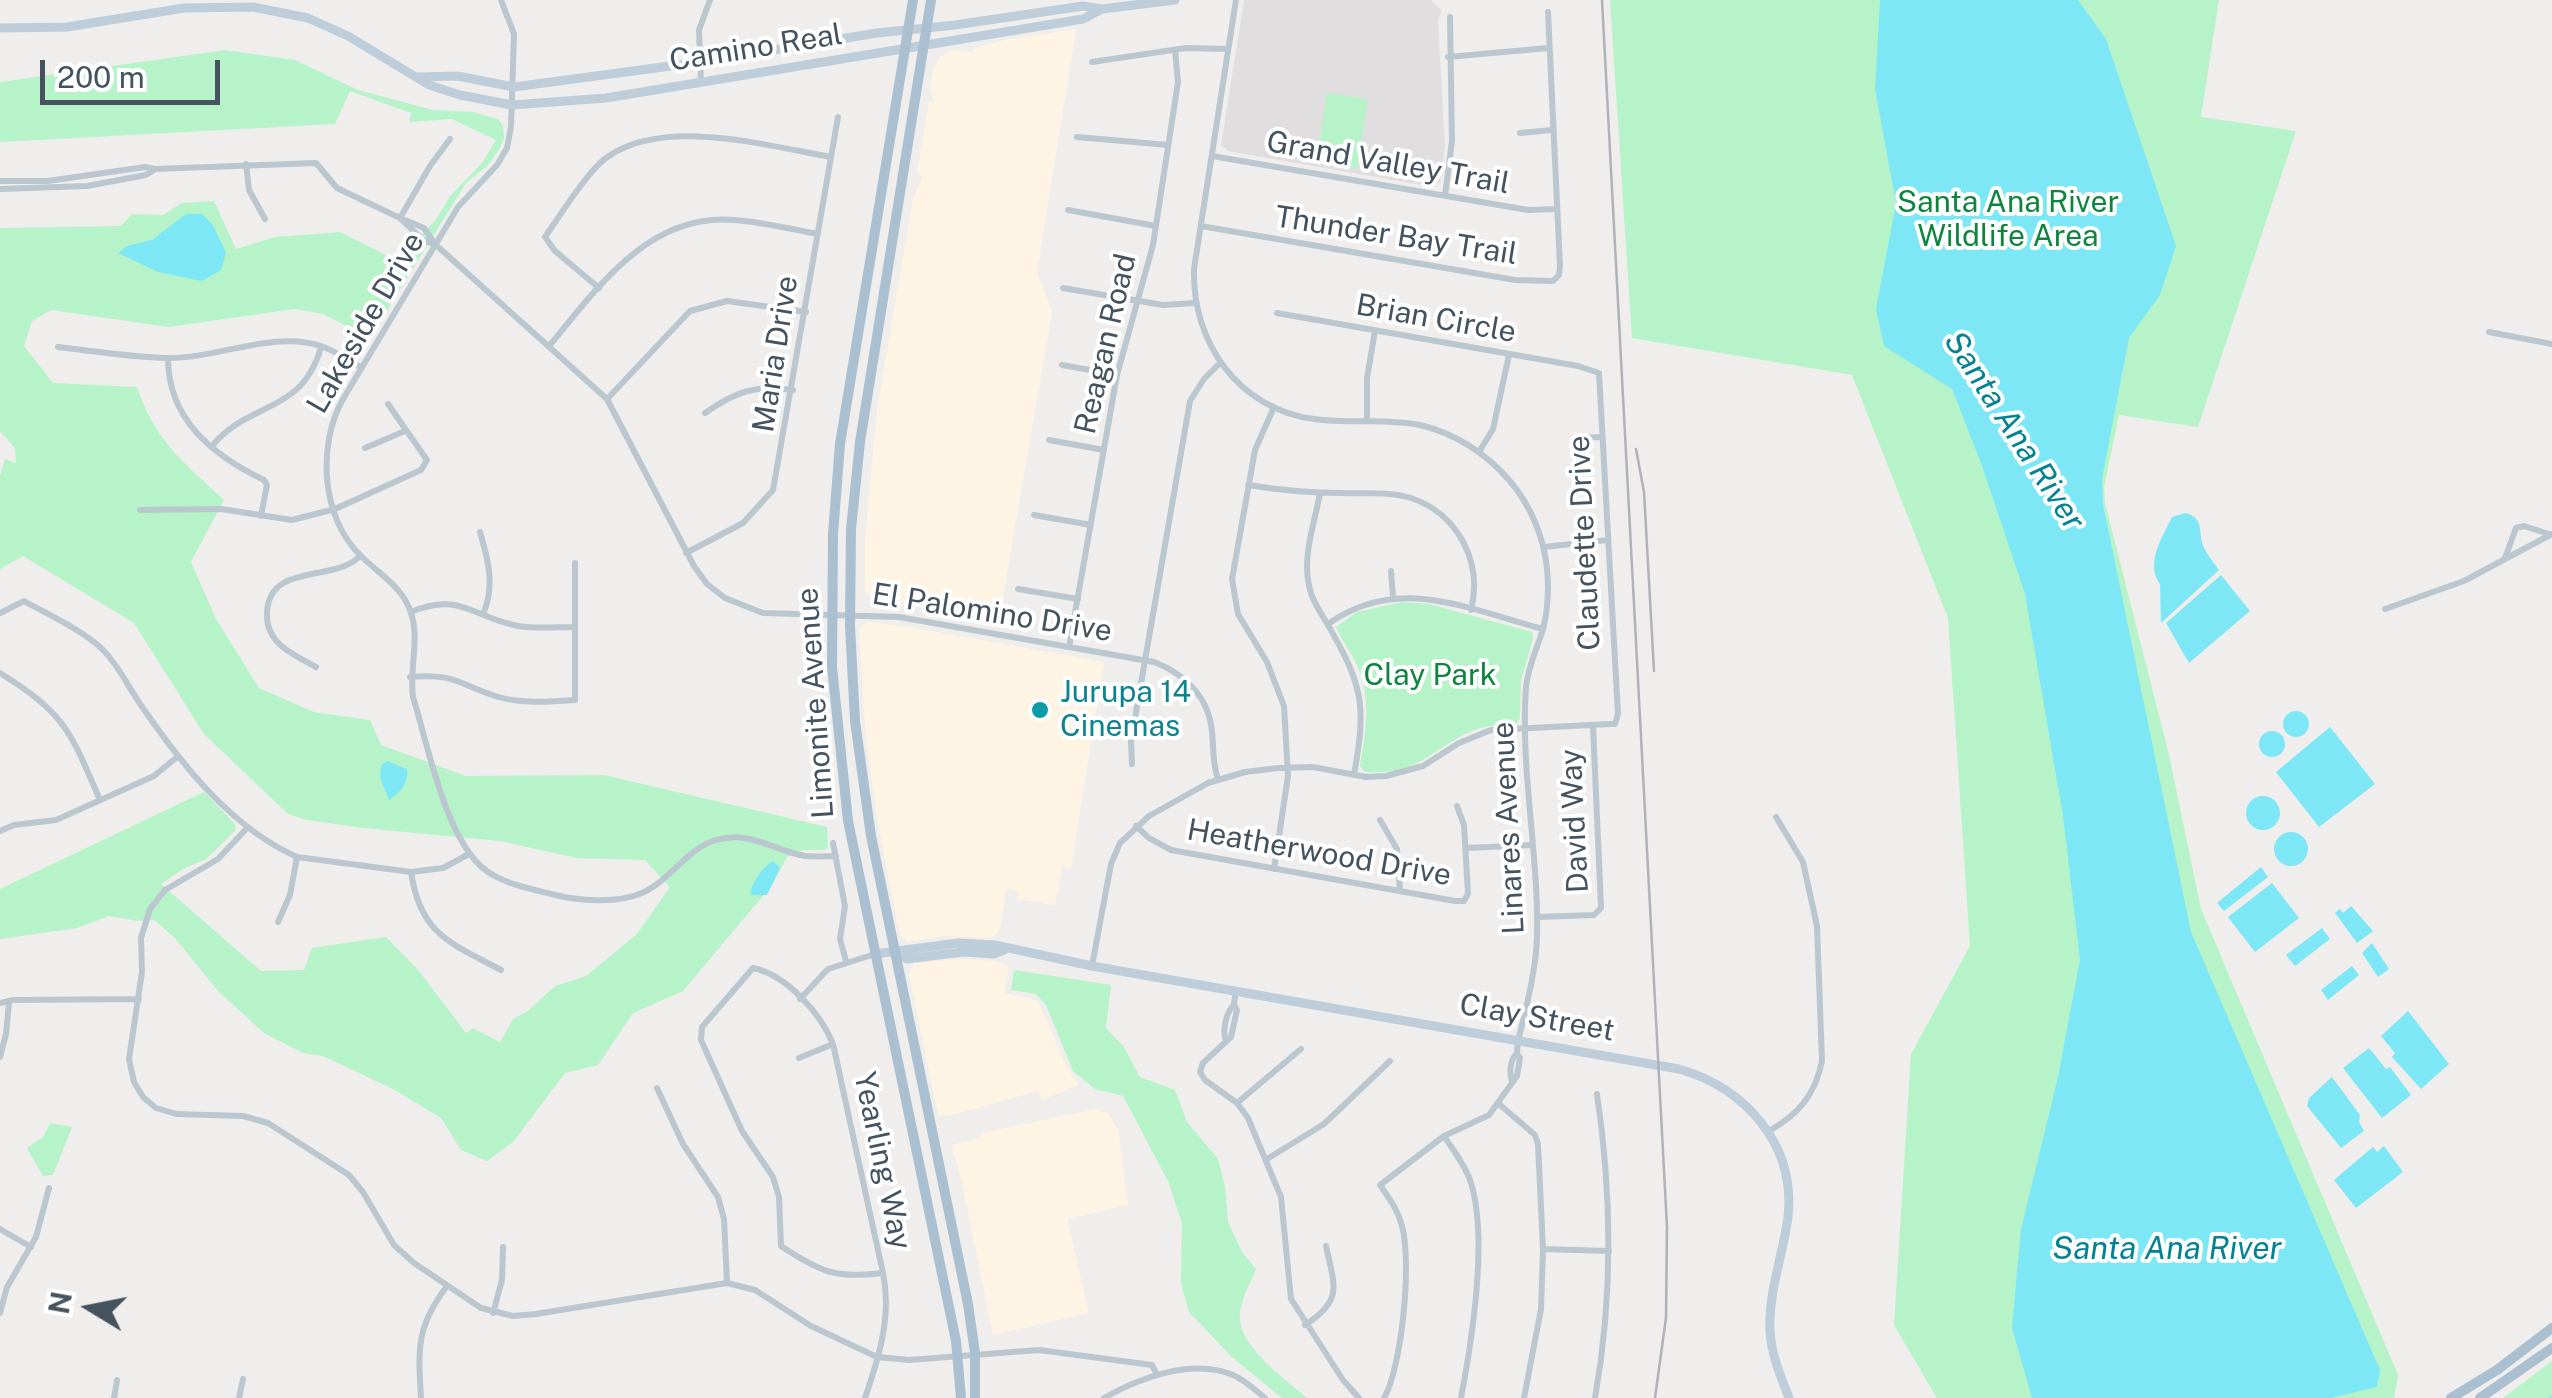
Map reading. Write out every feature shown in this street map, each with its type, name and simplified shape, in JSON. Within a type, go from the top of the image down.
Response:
[{"type":"main road","name":"Limonite Avenue","points":[[913,0],[842,424],[831,614],[843,785],[958,1354],[961,1398]]},
{"type":"main road","name":"Limonite Avenue","points":[[931,0],[863,414],[852,529],[850,614],[862,781],[974,1353],[975,1398]]},
{"type":"main road","name":"Camino Real","points":[[419,77],[457,76],[514,87],[1101,3],[1176,0]]},
{"type":"main road","name":"Camino Real","points":[[0,28],[67,27],[184,8],[253,7],[308,18],[348,36],[429,85],[460,95],[512,105],[560,104],[1083,20],[1101,3]]},
{"type":"main road","name":"Clay Street","points":[[876,954],[958,943],[995,945],[1092,966],[1692,1073],[1741,1100],[1769,1130],[1785,1174],[1788,1210],[1770,1332],[1789,1398]]},
{"type":"main road","points":[[895,1047],[902,1056],[918,1127],[933,1136]]},
{"type":"main road","points":[[2450,1398],[2498,1370],[2552,1328]]},
{"type":"main road","points":[[2480,1398],[2552,1348]]},
{"type":"street","name":"Lakeside Drive","points":[[411,612],[401,592],[348,542],[326,474],[326,444],[336,413],[436,245],[466,196],[497,166],[506,148],[514,87],[514,34],[501,0]]},
{"type":"street","points":[[700,82],[699,30],[710,0]]},
{"type":"street","name":"Linares Avenue","points":[[1236,0],[1194,269],[1195,303],[1207,341],[1220,363],[1243,388],[1274,407],[1316,420],[1421,426],[1446,434],[1478,452],[1515,488],[1544,547],[1548,588],[1542,629],[1528,675],[1527,728],[1538,917],[1536,954],[1518,1041],[1517,1076],[1498,1104]]},
{"type":"street","name":"Thunder Bay Trail","points":[[1201,226],[1515,280],[1554,281],[1559,275],[1548,12]]},
{"type":"street","points":[[1445,196],[1452,141],[1450,17]]},
{"type":"street","points":[[1092,62],[1203,46],[1228,50]]},
{"type":"street","points":[[1448,57],[1548,48]]},
{"type":"street","name":"Reagan Road","points":[[1070,647],[1117,375],[1150,261],[1178,82],[1176,50]]},
{"type":"street","name":"Maria Drive","points":[[686,553],[743,522],[766,501],[777,478],[838,117]]},
{"type":"street","points":[[1520,133],[1552,130]]},
{"type":"street","points":[[599,288],[555,252],[545,237],[590,172],[618,150],[635,144],[700,136],[831,157]]},
{"type":"street","points":[[1077,136],[1168,144]]},
{"type":"street","points":[[400,218],[450,140]]},
{"type":"street","name":"Grand Valley Trail","points":[[1212,156],[1528,210],[1556,209]]},
{"type":"street","name":"El Palomino Drive","points":[[0,181],[48,182],[128,168],[316,162],[338,188],[429,232],[436,245],[607,398],[686,553],[707,584],[741,606],[772,614],[899,617],[1145,660],[1176,672],[1202,700],[1210,720],[1218,780]]},
{"type":"street","points":[[246,164],[248,190],[264,219]]},
{"type":"street","name":"El Palomino Drive","points":[[0,189],[87,186],[156,170]]},
{"type":"street","points":[[1068,210],[1156,226]]},
{"type":"street","points":[[550,346],[628,257],[665,232],[692,224],[734,220],[818,234]]},
{"type":"street","points":[[1063,288],[1172,306],[1195,303]]},
{"type":"street","points":[[607,398],[681,318],[701,306],[738,301],[806,312]]},
{"type":"street","name":"Brian Circle","points":[[1277,313],[1587,368]]},
{"type":"street","points":[[1367,421],[1367,378],[1375,332]]},
{"type":"street","points":[[2488,332],[2552,344]]},
{"type":"street","points":[[58,347],[168,358],[242,350],[273,341],[321,346],[362,368]]},
{"type":"street","points":[[212,446],[238,420],[278,405],[295,392],[310,374],[321,346]]},
{"type":"street","points":[[1478,452],[1492,429],[1509,355]]},
{"type":"street","points":[[168,358],[169,384],[184,420],[242,469],[264,480],[267,492],[261,516]]},
{"type":"street","points":[[1132,764],[1131,741],[1190,401],[1220,363]]},
{"type":"street","points":[[1062,365],[1117,375]]},
{"type":"street","name":"Claudette Drive","points":[[1587,368],[1599,373],[1618,714],[1615,724],[1593,725]]},
{"type":"street","points":[[705,413],[746,390],[767,386],[793,390]]},
{"type":"street","points":[[140,510],[221,509],[292,520],[335,509],[425,466],[428,460],[424,452],[388,404]]},
{"type":"street","points":[[1274,407],[1255,450],[1232,579],[1232,593],[1244,626],[1267,662],[1280,693],[1286,724],[1288,768],[1274,868]]},
{"type":"street","points":[[365,448],[405,430]]},
{"type":"street","points":[[1575,438],[1602,437]]},
{"type":"street","points":[[1049,440],[1104,450]]},
{"type":"street","points":[[1248,484],[1320,493],[1395,495],[1433,509],[1452,525],[1468,550],[1474,574],[1471,610]]},
{"type":"street","points":[[1320,493],[1307,575],[1309,589],[1352,667],[1362,706],[1354,775]]},
{"type":"street","points":[[1034,515],[1091,525]]},
{"type":"street","points":[[2504,558],[2516,528],[2524,526],[2551,534]]},
{"type":"street","points":[[480,532],[491,588],[484,612]]},
{"type":"street","points":[[2385,609],[2464,582],[2551,534]]},
{"type":"street","points":[[1544,547],[1608,540]]},
{"type":"street","points":[[316,667],[276,642],[266,618],[268,604],[279,585],[291,577],[337,571],[360,556]]},
{"type":"street","points":[[410,677],[440,674],[498,697],[540,703],[575,700],[575,563]]},
{"type":"street","points":[[1391,571],[1394,597]]},
{"type":"street","points":[[1018,589],[1078,599]]},
{"type":"street","points":[[1328,624],[1357,606],[1394,597],[1424,598],[1542,629]]},
{"type":"street","points":[[0,613],[24,601],[100,646],[177,757],[248,827],[297,857],[411,872],[444,868],[469,854]]},
{"type":"street","points":[[575,627],[522,627],[446,602],[411,612],[413,697],[451,820],[469,854],[493,876],[564,897],[594,900],[639,895],[665,879],[694,852],[716,840],[745,838],[804,856],[836,856]]},
{"type":"street","points":[[0,673],[49,705],[68,727],[100,800]]},
{"type":"street","points":[[1092,966],[1110,864],[1120,843],[1136,826],[1186,793],[1245,772],[1288,768],[1313,767],[1386,776],[1414,770],[1482,732],[1593,725]]},
{"type":"street","name":"David Way","points":[[1538,917],[1594,914],[1601,908],[1593,725]]},
{"type":"street","points":[[0,832],[14,824],[56,820],[154,776],[177,757]]},
{"type":"street","name":"Heatherwood Drive","points":[[1136,826],[1171,850],[1464,901],[1468,894],[1466,848],[1457,806]]},
{"type":"street","points":[[1769,1130],[1804,1106],[1822,1061],[1817,926],[1803,862],[1776,817]]},
{"type":"street","points":[[1380,820],[1397,849],[1400,890]]},
{"type":"street","points":[[248,827],[218,859],[164,890],[150,910],[141,938],[139,999],[130,1059],[134,1082],[156,1108],[176,1114],[243,1116],[266,1122],[297,1140],[349,1175],[394,1245],[447,1286],[494,1313],[512,1316],[726,1283],[755,1290],[811,1326],[877,1358],[909,1360],[1039,1350],[1152,1365],[1157,1376]]},
{"type":"street","points":[[834,843],[845,906],[840,939],[846,960]]},
{"type":"street","points":[[1466,848],[1533,845]]},
{"type":"street","points":[[278,922],[290,895],[297,857]]},
{"type":"street","points":[[411,872],[415,901],[428,924],[446,941],[501,970]]},
{"type":"street","name":"Clay Street","points":[[800,998],[828,969],[846,960],[876,954]]},
{"type":"street","name":"Yearling Way","points":[[865,1398],[888,1314],[883,1273],[834,1044],[824,1022],[800,998],[768,971],[753,968],[702,1028],[700,1040],[742,1131],[773,1178],[779,1198],[781,1246],[829,1274],[852,1277],[883,1273]]},
{"type":"street","points":[[1236,990],[1237,1010],[1231,1037],[1202,1063],[1200,1072],[1204,1080],[1238,1104],[1248,1118],[1281,1197],[1291,1299],[1359,1398]]},
{"type":"street","points":[[0,1057],[6,1034],[4,1003],[139,999]]},
{"type":"street","points":[[799,1058],[834,1044]]},
{"type":"street","points":[[1238,1104],[1301,1049]]},
{"type":"street","points":[[1267,1160],[1324,1124],[1390,1060]]},
{"type":"street","points":[[656,1088],[683,1144],[718,1197],[724,1219],[726,1283]]},
{"type":"street","points":[[1595,1398],[1603,1353],[1609,1251],[1608,1166],[1597,1094]]},
{"type":"street","points":[[1384,1398],[1390,1388],[1401,1336],[1406,1242],[1396,1208],[1380,1185],[1444,1136],[1474,1124],[1498,1104],[1536,1135],[1543,1249],[1542,1309],[1524,1398]]},
{"type":"street","points":[[1444,1136],[1470,1182],[1478,1258],[1460,1398]]},
{"type":"street","points":[[0,1313],[7,1287],[41,1223],[49,1188]]},
{"type":"street","points":[[0,1229],[31,1247]]},
{"type":"street","points":[[1306,1326],[1328,1310],[1332,1300],[1326,1246]]},
{"type":"street","points":[[494,1313],[502,1280],[503,1247]]},
{"type":"street","points":[[1543,1249],[1609,1251]]},
{"type":"street","points":[[421,1398],[418,1341],[424,1320],[447,1286]]},
{"type":"street","points":[[1104,1398],[1157,1376],[1193,1370],[1231,1374],[1265,1398]]},
{"type":"street","points":[[240,1398],[243,1379]]},
{"type":"street","points":[[114,1398],[117,1380]]},
{"type":"shaded area","points":[[1244,0],[1431,0],[1442,11],[1438,20],[1445,147],[1440,182],[1433,187],[1228,151],[1221,145]]},
{"type":"shaded area","points":[[1076,29],[1037,272],[1052,311],[998,627],[874,599],[865,592],[865,539],[877,410],[913,199],[923,176],[917,173],[929,102],[934,102],[930,85],[933,70],[940,57],[952,50],[972,52],[974,48],[1010,39]]},
{"type":"shaded area","points":[[867,622],[1104,662],[1071,868],[1062,867],[1055,905],[1017,899],[1019,892],[1007,888],[999,932],[990,938],[943,936],[908,942],[900,936],[866,741],[859,629]]},
{"type":"shaded area","points":[[995,961],[1009,966],[1004,993],[1038,1001],[1066,1066],[1079,1085],[1042,1100],[1038,1091],[948,1116],[938,1115],[909,974],[914,963]]},
{"type":"shaded area","points":[[1096,1109],[1109,1114],[1118,1130],[1128,1205],[1067,1219],[1089,1313],[993,1335],[951,1145],[981,1138],[981,1133]]},
{"type":"green space","name":"Santa Ana River Wildlife Area","points":[[1610,0],[2219,0],[2201,117],[2296,131],[2198,427],[2119,415],[2104,487],[2105,503],[2169,755],[2201,909],[2398,1375],[2394,1398],[1937,1398],[1894,1325],[1911,1054],[1970,946],[1948,618],[1852,375],[1632,338]]},
{"type":"green space","points":[[225,50],[295,60],[358,90],[433,110],[472,112],[498,119],[504,139],[487,166],[466,183],[370,338],[323,314],[295,309],[169,327],[51,310],[32,321],[24,346],[53,383],[137,387],[162,436],[183,462],[224,500],[191,562],[216,619],[259,688],[314,712],[370,720],[381,745],[466,776],[604,775],[827,827],[825,850],[803,850],[787,857],[772,885],[683,991],[633,1013],[598,1065],[565,1073],[513,1142],[487,1161],[461,1150],[441,1118],[395,1090],[264,1033],[218,991],[175,938],[154,920],[109,916],[77,928],[0,939],[0,889],[204,792],[235,824],[236,830],[206,859],[161,884],[261,971],[304,970],[312,948],[386,937],[419,971],[466,1033],[473,1028],[500,1042],[513,1019],[555,986],[586,976],[637,934],[670,887],[645,860],[577,858],[500,841],[363,828],[288,814],[204,734],[134,623],[23,556],[0,569],[0,475],[5,459],[16,463],[15,448],[0,431],[0,228],[121,226],[132,214],[163,215],[182,203],[214,201],[236,249],[275,237],[340,232],[404,264],[416,239],[482,163],[496,140],[452,119],[409,122],[411,113],[350,91],[335,124],[0,142],[0,82]]},
{"type":"green space","points":[[1327,93],[1368,99],[1357,169],[1316,162]]},
{"type":"green space","name":"Clay Park","points":[[1403,602],[1429,604],[1532,632],[1521,680],[1520,718],[1517,723],[1469,732],[1410,766],[1365,772],[1360,766],[1366,726],[1364,688],[1356,663],[1336,627],[1357,612]]},
{"type":"green space","points":[[1014,970],[1111,985],[1106,1028],[1124,1047],[1140,1077],[1175,1090],[1187,1122],[1218,1159],[1228,1222],[1242,1252],[1256,1269],[1241,1308],[1243,1332],[1267,1364],[1307,1398],[1282,1398],[1232,1357],[1189,1312],[1181,1284],[1182,1224],[1169,1183],[1123,1096],[1095,1089],[1073,1071],[1046,1005],[1036,994],[1011,990]]},
{"type":"green space","points":[[50,1123],[72,1127],[53,1175],[43,1176],[27,1148],[43,1137]]},
{"type":"green space","points":[[2552,1361],[2552,1398],[2503,1398]]},
{"type":"water","name":"Santa Ana River","points":[[1880,0],[2078,0],[2106,39],[2176,246],[2160,295],[2129,338],[2102,479],[2103,504],[2191,932],[2380,1370],[2377,1387],[2331,1398],[2032,1398],[2012,1328],[2021,1229],[2058,1077],[2080,960],[2063,816],[2025,594],[1952,389],[1884,346],[1876,309],[1896,203],[1875,89]]},
{"type":"water","points":[[186,214],[202,214],[213,225],[226,253],[221,270],[202,281],[158,272],[118,253],[127,246],[152,240]]},
{"type":"water","points":[[2185,513],[2196,518],[2204,548],[2219,570],[2161,623],[2155,559],[2172,517]]},
{"type":"water","points":[[2221,575],[2250,611],[2189,663],[2166,623]]},
{"type":"water","points":[[2296,711],[2305,715],[2309,724],[2305,733],[2296,737],[2287,733],[2283,724],[2287,715]]},
{"type":"water","points":[[2330,727],[2375,784],[2319,827],[2276,772]]},
{"type":"water","points":[[2272,731],[2281,735],[2285,744],[2281,753],[2272,757],[2263,753],[2259,744],[2263,735]]},
{"type":"water","points":[[387,761],[407,769],[403,787],[389,800],[380,778],[381,766]]},
{"type":"water","points":[[2263,796],[2275,801],[2280,813],[2275,825],[2263,830],[2251,825],[2246,813],[2251,801]]},
{"type":"water","points":[[2291,832],[2303,837],[2308,849],[2303,861],[2291,866],[2279,861],[2274,849],[2279,837]]},
{"type":"water","points":[[773,861],[780,868],[767,895],[751,895],[758,876]]},
{"type":"water","points":[[2261,867],[2268,877],[2224,911],[2217,903]]},
{"type":"water","points":[[2272,883],[2299,918],[2255,952],[2228,917]]},
{"type":"water","points":[[2351,906],[2373,931],[2357,943],[2335,913],[2340,909],[2343,913]]},
{"type":"water","points":[[2322,928],[2330,939],[2295,966],[2286,955]]},
{"type":"water","points":[[2372,943],[2389,969],[2378,977],[2362,953]]},
{"type":"water","points":[[2352,966],[2359,975],[2328,1000],[2321,990]]},
{"type":"water","points":[[2408,1011],[2449,1064],[2421,1089],[2392,1057],[2395,1053],[2381,1036]]},
{"type":"water","points":[[2369,1048],[2411,1095],[2382,1118],[2343,1068]]},
{"type":"water","points":[[2332,1077],[2360,1115],[2364,1131],[2341,1148],[2307,1106],[2309,1098]]},
{"type":"water","points":[[2384,1146],[2403,1172],[2356,1208],[2334,1180],[2373,1147],[2377,1152]]},
{"type":"railway","points":[[1602,0],[1667,1227],[1666,1318],[1655,1398]]},
{"type":"railway","points":[[1636,449],[1644,492],[1654,671]]},
{"type":"place","name":"Jurupa 14 Cinemas","points":[[1040,710]]}]
